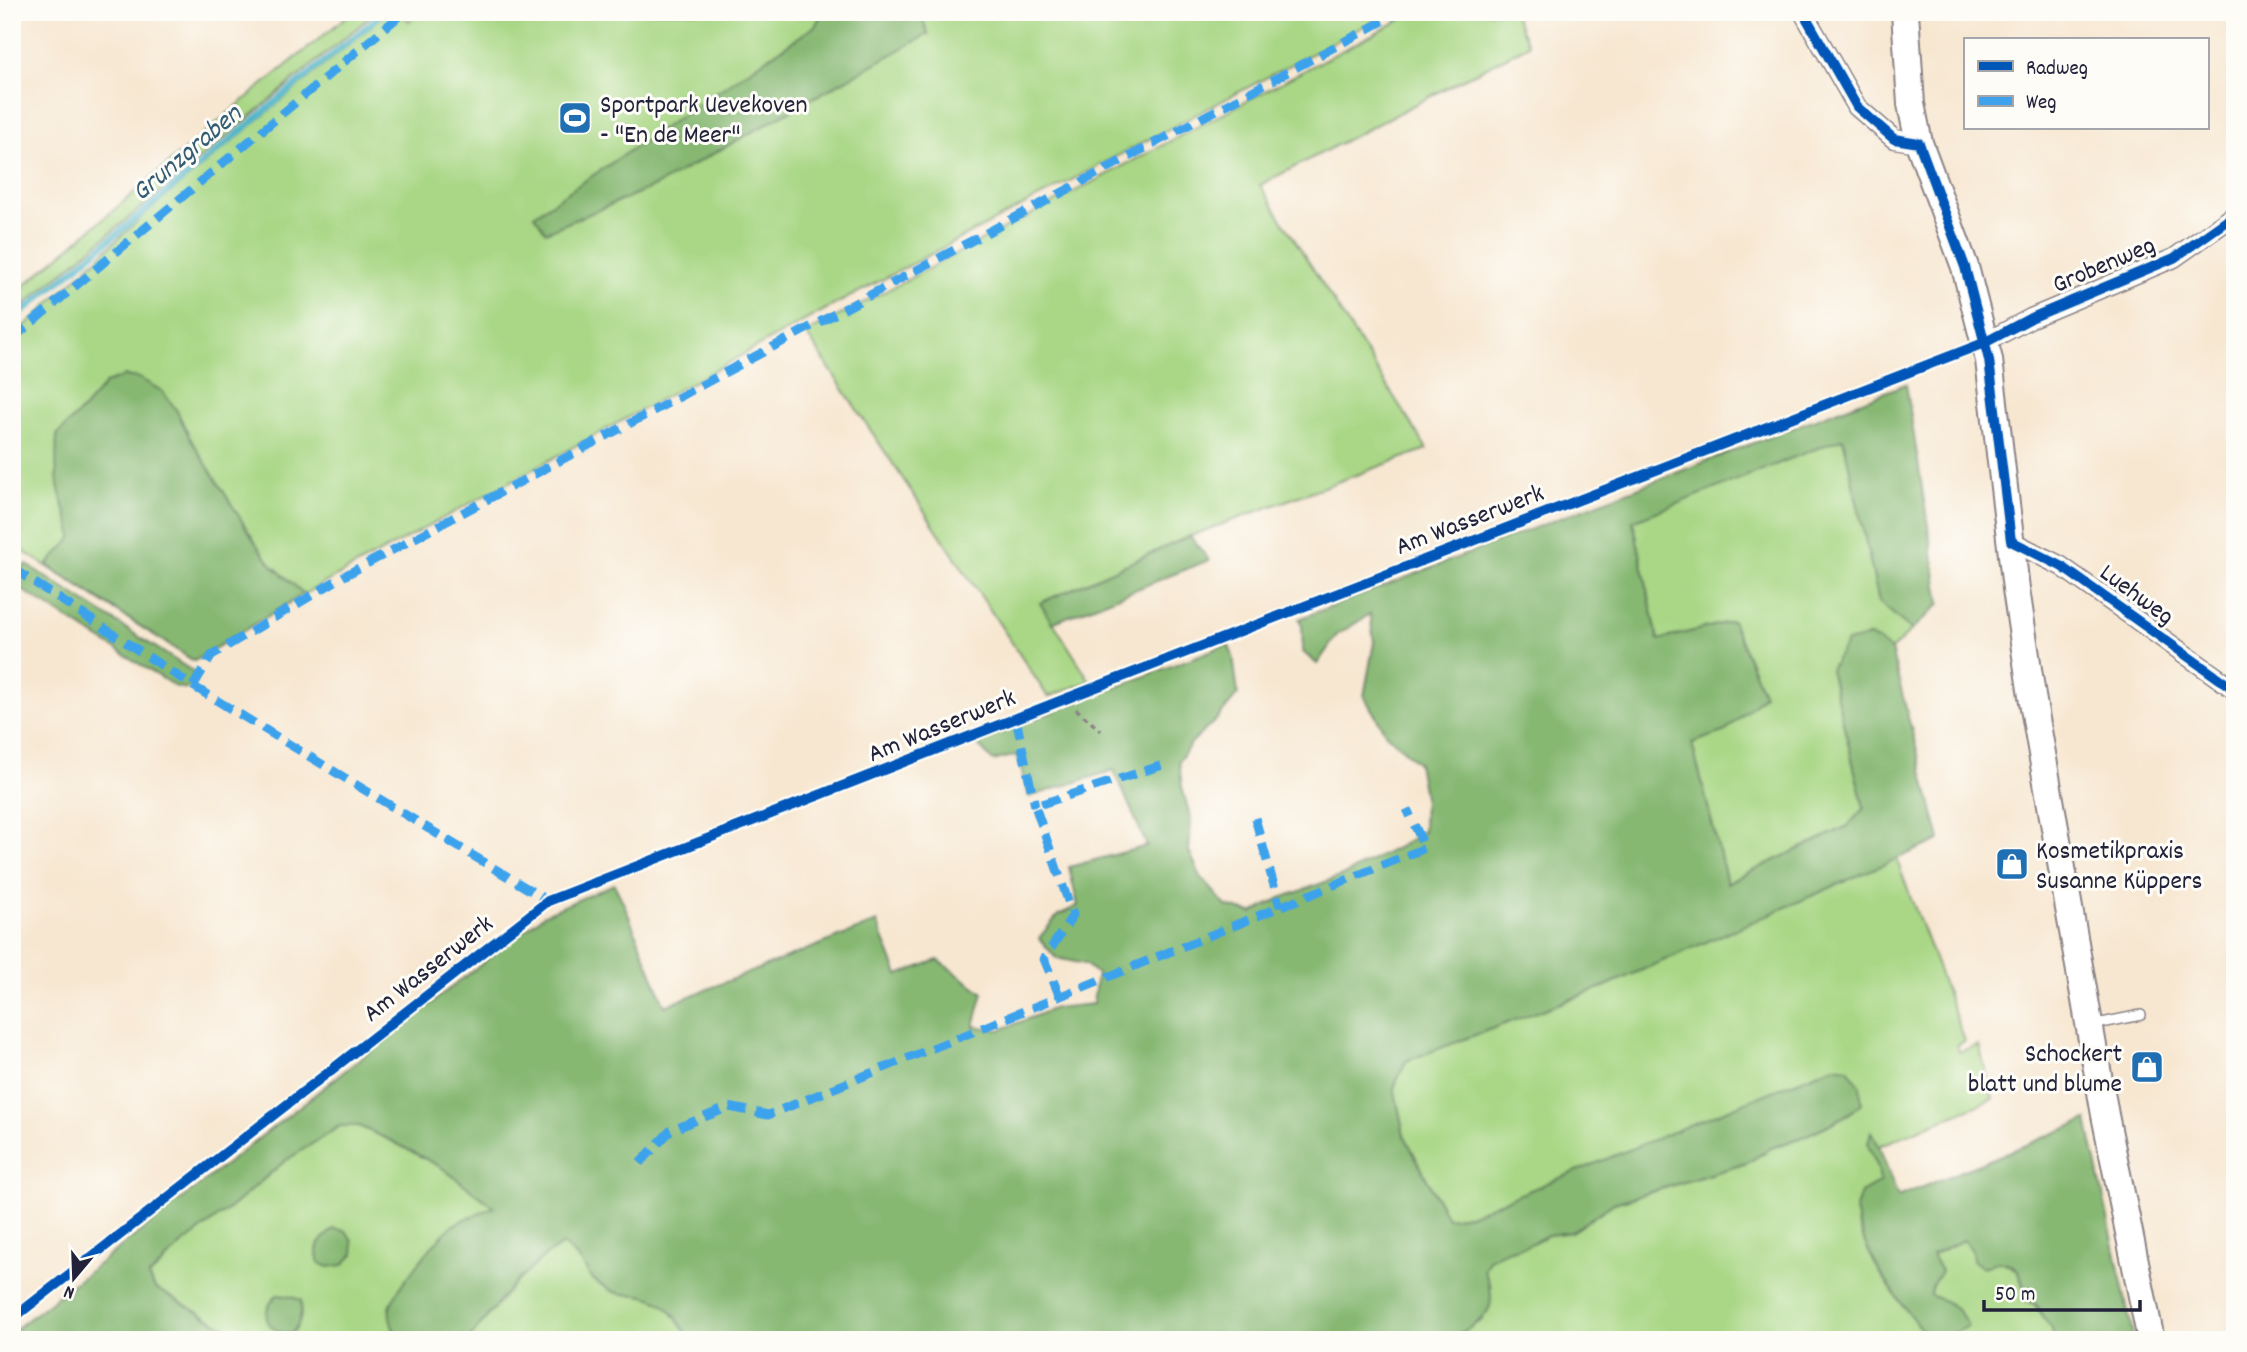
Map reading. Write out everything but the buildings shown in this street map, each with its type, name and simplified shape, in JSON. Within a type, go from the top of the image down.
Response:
[{"type":"main road","points":[[1905,12],[1911,104],[1919,143],[1965,267],[1989,360],[2032,696],[2105,1115],[2151,1340]]},
{"type":"street","points":[[1803,12],[1857,107],[1894,139],[1919,143]]},
{"type":"street","name":"Grobenweg","points":[[1984,343],[2031,318],[2174,258],[2235,215]]},
{"type":"street","name":"Luehweg","points":[[2011,541],[2061,566],[2235,690]]},
{"type":"lane","name":"Am Wasserwerk","points":[[12,1320],[548,901],[1984,343]]},
{"type":"lane","points":[[2090,1026],[2141,1015]]},
{"type":"path","points":[[1064,699],[1101,732]]},
{"type":"green space","points":[[352,12],[376,12],[12,315],[12,296]]},
{"type":"green space","points":[[388,12],[401,12],[409,21],[420,12],[838,12],[928,34],[920,12],[1391,12],[817,314],[304,594],[194,661],[12,544],[12,338],[147,212]]},
{"type":"green space","points":[[823,12],[920,12],[928,34],[655,186],[546,232],[534,215],[815,26]]},
{"type":"green space","points":[[1415,12],[1513,12],[1529,45],[1260,185],[1427,449],[1190,536],[1041,603],[1090,681],[1048,697],[806,333]]},
{"type":"green space","points":[[124,376],[139,378],[162,391],[176,409],[190,438],[259,548],[272,565],[304,594],[194,661],[47,565],[72,538],[58,484],[57,435],[106,383]]},
{"type":"green space","points":[[1906,384],[1940,604],[1912,630],[1879,602],[1843,438],[1633,521],[1658,640],[1732,621],[1764,695],[1726,731],[1692,743],[1727,883],[1848,826],[1864,808],[1830,669],[1847,642],[1870,636],[1891,650],[1940,840],[1603,987],[1406,1061],[1394,1087],[1404,1135],[1447,1218],[1469,1215],[1834,1066],[1848,1068],[1860,1086],[1862,1103],[1830,1124],[1771,1148],[1747,1163],[1614,1203],[1571,1232],[1548,1235],[1489,1259],[1484,1271],[1489,1285],[1490,1306],[1480,1320],[1450,1340],[689,1340],[677,1319],[666,1307],[652,1298],[619,1293],[598,1283],[563,1244],[545,1256],[512,1286],[468,1340],[399,1340],[393,1329],[390,1308],[407,1278],[454,1225],[494,1207],[441,1167],[392,1141],[359,1126],[340,1126],[285,1161],[180,1246],[148,1277],[155,1288],[248,1340],[12,1340],[12,1332],[545,914],[614,884],[665,1006],[877,922],[898,975],[938,960],[983,993],[974,1026],[1000,1030],[1055,1008],[1093,1004],[1097,974],[1085,964],[1056,958],[1039,938],[1058,915],[1078,906],[1069,867],[1147,846],[1114,770],[1029,797],[1017,755],[993,761],[975,742],[1228,644],[1233,656],[1238,694],[1217,719],[1192,742],[1179,761],[1182,787],[1191,820],[1189,851],[1201,877],[1226,906],[1252,913],[1281,898],[1342,876],[1404,844],[1423,831],[1424,796],[1418,763],[1386,734],[1364,696],[1374,642],[1370,614],[1337,635],[1317,664],[1303,652],[1302,626],[1299,619]]},
{"type":"green space","points":[[1843,438],[1879,602],[1912,630],[1891,650],[1870,636],[1830,669],[1864,808],[1848,826],[1727,883],[1691,742],[1725,731],[1658,640],[1633,520]]},
{"type":"green space","points":[[1190,536],[1209,560],[1052,623],[1040,603]]},
{"type":"green space","points":[[26,564],[192,671],[196,683],[188,689],[176,687],[19,588],[17,575]]},
{"type":"green space","points":[[1896,858],[1965,1041],[1957,1045],[1959,1052],[1979,1045],[1993,1099],[1879,1146],[1871,1132],[1868,1145],[1878,1167],[1880,1183],[1861,1193],[1856,1212],[1860,1231],[1886,1281],[1931,1340],[1450,1340],[1482,1320],[1491,1286],[1484,1271],[1489,1259],[1548,1235],[1571,1232],[1614,1203],[1747,1163],[1771,1148],[1800,1138],[1850,1113],[1861,1103],[1860,1086],[1469,1215],[1447,1218],[1404,1135],[1394,1087],[1406,1061],[1603,987]]},
{"type":"green space","points":[[2087,1120],[2134,1340],[2054,1340],[2053,1333],[2037,1305],[2022,1300],[2022,1281],[2012,1265],[1999,1262],[1983,1268],[1973,1260],[1972,1250],[1963,1240],[1932,1255],[1941,1271],[1931,1287],[1930,1295],[1953,1306],[1968,1326],[1939,1340],[1931,1340],[1879,1271],[1865,1243],[1855,1211],[1861,1193],[1880,1182],[1878,1167],[1868,1145],[1871,1132],[1898,1197]]},
{"type":"green space","points":[[340,1126],[359,1126],[392,1141],[441,1167],[495,1207],[453,1225],[402,1286],[393,1330],[399,1340],[248,1340],[155,1288],[148,1277],[180,1246],[285,1161]]},
{"type":"green space","points":[[334,1229],[346,1231],[352,1240],[354,1254],[343,1265],[329,1267],[319,1263],[317,1251],[322,1240]]},
{"type":"green space","points":[[1963,1240],[1974,1249],[2004,1262],[2017,1272],[2026,1293],[2050,1327],[2054,1340],[1939,1340],[1967,1326],[1929,1295],[1937,1272],[1932,1255]]},
{"type":"green space","points":[[563,1244],[598,1283],[619,1293],[652,1298],[666,1307],[677,1319],[689,1340],[468,1340],[512,1286],[545,1256]]},
{"type":"green space","points":[[277,1295],[301,1300],[300,1318],[291,1334],[275,1329],[267,1320],[268,1309]]},
{"type":"waterway","name":"Grunzgraben","points":[[12,321],[384,12]]},
{"type":"marked path","points":[[12,339],[404,12]]},
{"type":"marked path","points":[[193,686],[212,655],[344,576],[1400,12]]},
{"type":"marked path","points":[[12,568],[193,686],[548,901]]},
{"type":"marked path","points":[[1016,719],[1035,806]]},
{"type":"marked path","points":[[1060,997],[1044,959],[1073,915],[1035,806],[1169,763]]},
{"type":"marked path","points":[[640,1163],[670,1131],[729,1107],[768,1115],[1425,848],[1407,809]]},
{"type":"marked path","points":[[1255,818],[1280,907]]},
{"type":"cycle path","points":[[1803,12],[1857,107],[1894,139],[1919,143],[1965,267],[1989,360],[2011,541],[2061,566],[2235,690]]},
{"type":"cycle path","points":[[12,1319],[548,901],[1984,343],[2031,318],[2174,258],[2235,215]]},
{"type":"place","name":"Sportpark Uevekoven - \"En de Meer\"","points":[[575,118]]},
{"type":"place","name":"Kosmetikpraxis Susanne Küppers","points":[[2012,864]]},
{"type":"place","name":"Schockert blatt und blume","points":[[2147,1067]]}]
